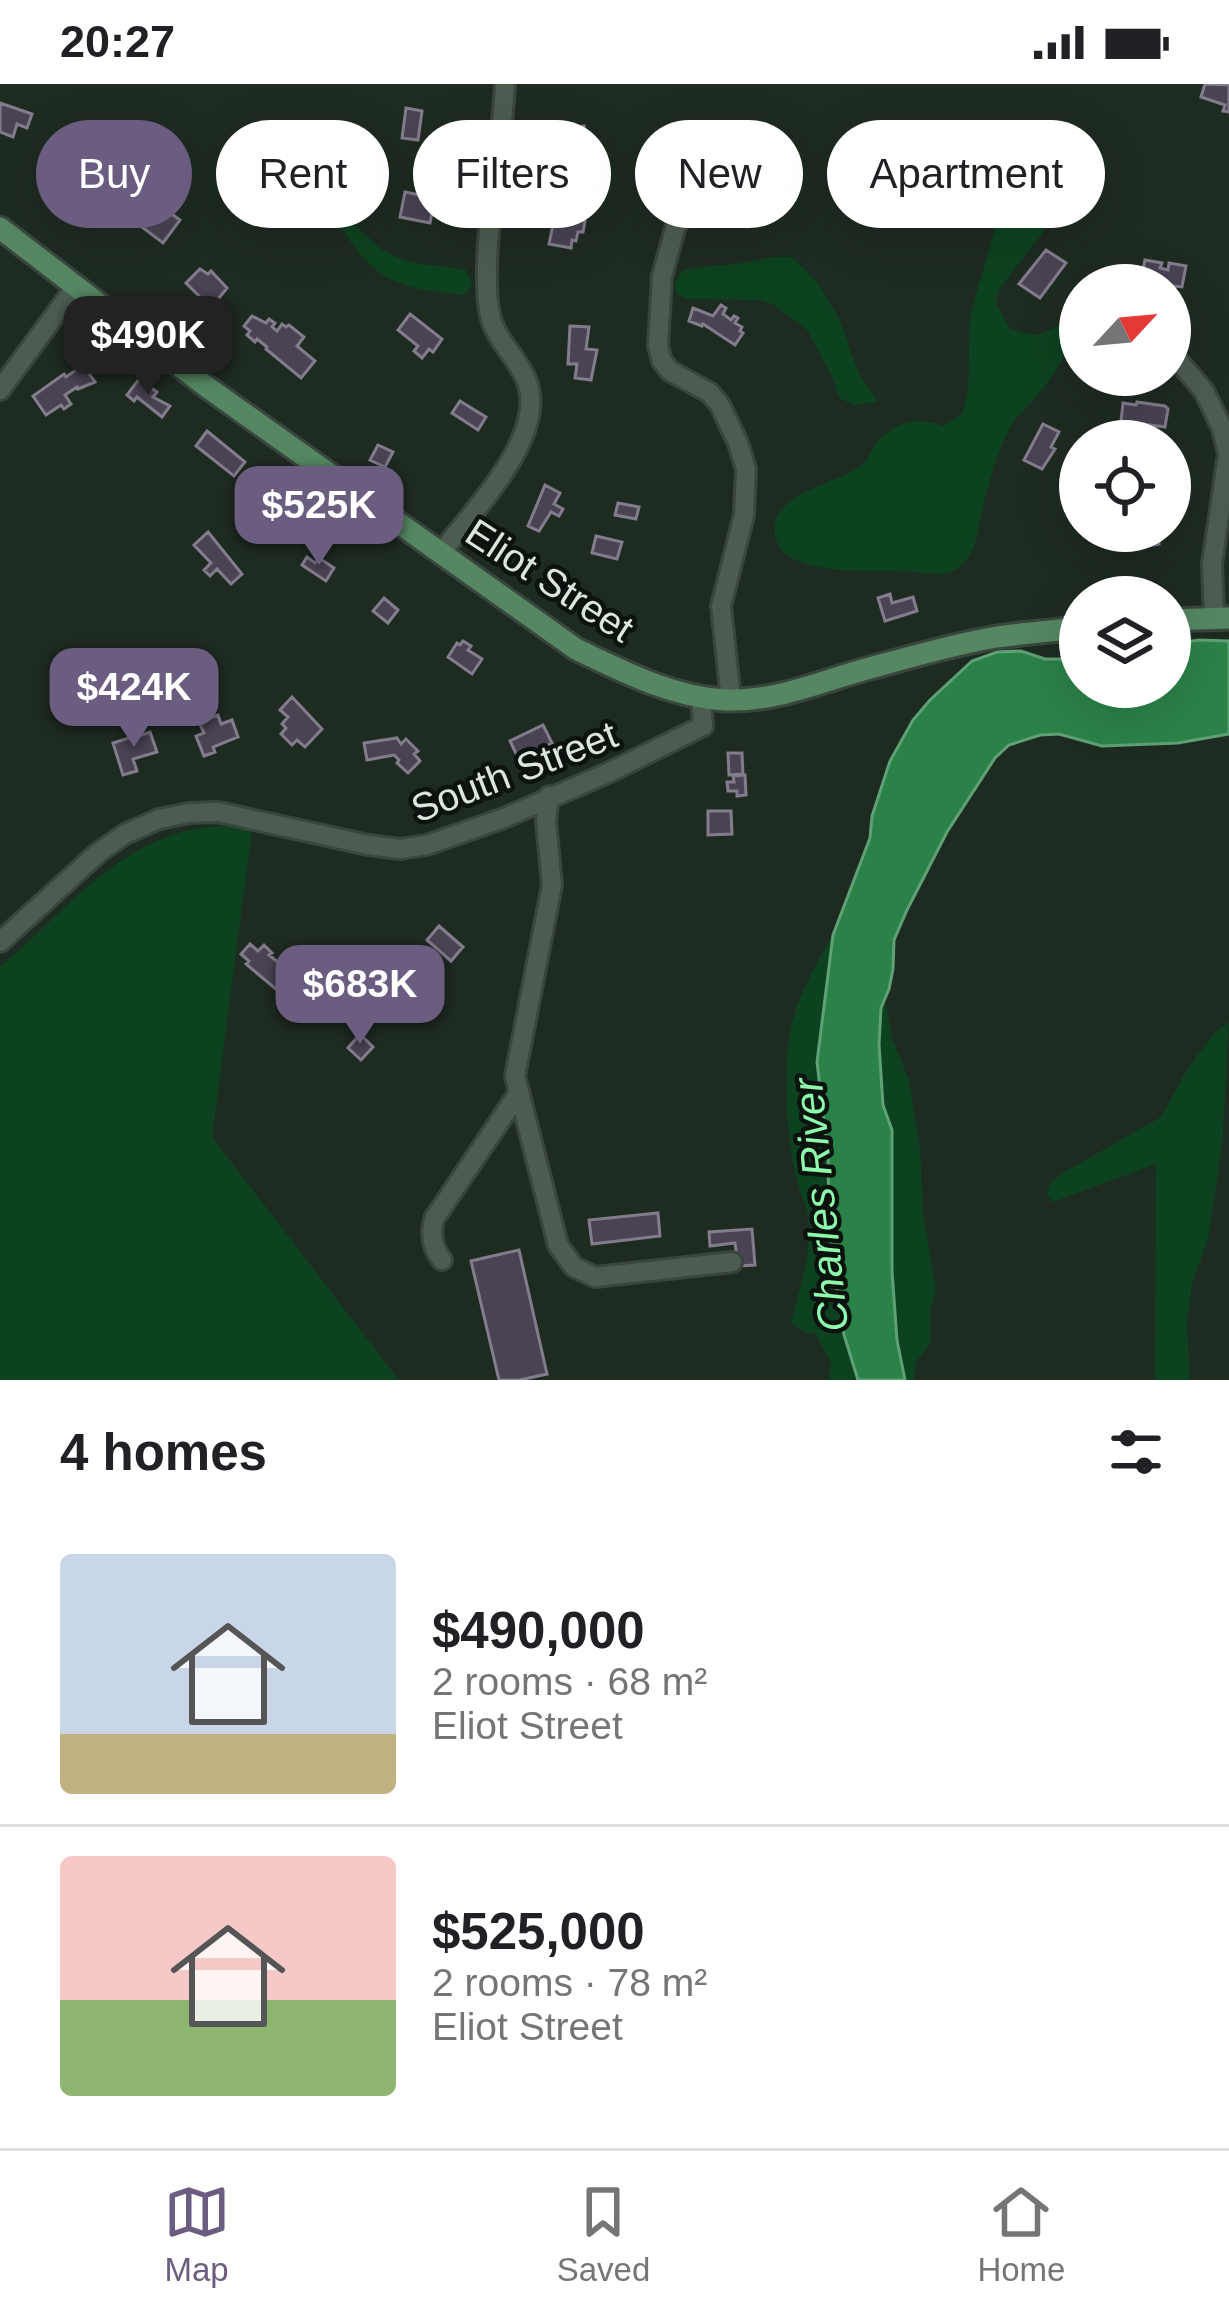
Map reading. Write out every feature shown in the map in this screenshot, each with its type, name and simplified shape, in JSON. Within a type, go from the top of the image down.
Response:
[{"type":"main road","name":"Eliot Street","points":[[0,228],[208,386],[576,649],[682,694],[730,700],[768,698],[995,637],[1059,630]]},
{"type":"main road","points":[[1191,619],[1221,617]]},
{"type":"street","points":[[442,552],[514,457],[527,433],[532,408],[528,383],[488,317],[488,263],[505,84]]},
{"type":"street","points":[[675,228],[662,276],[658,346],[662,361],[720,405],[746,469],[744,515],[721,606],[730,700]]},
{"type":"street","points":[[0,390],[77,285]]},
{"type":"street","points":[[1191,376],[1222,428],[1228,454],[1213,564],[1221,617]]},
{"type":"street","name":"South Street","points":[[0,942],[98,853],[125,834],[159,820],[218,812],[400,849],[455,836],[610,772],[703,726],[700,697]]},
{"type":"street","points":[[549,796],[546,822],[552,885],[514,1076],[558,1245],[582,1273],[595,1277],[732,1262]]},
{"type":"street","points":[[442,1260],[434,1250],[434,1219],[518,1094]]},
{"type":"shaded area","points":[[342,228],[357,228],[393,255],[466,270],[472,284],[465,295],[402,284],[374,268]]},
{"type":"shaded area","points":[[995,228],[1044,228],[999,289],[996,303],[1010,329],[1036,335],[1059,326],[1059,365],[1007,433],[977,538],[965,562],[942,574],[839,570],[799,562],[785,554],[777,542],[775,525],[790,501],[863,464],[878,441],[900,425],[924,421],[943,426],[962,414],[968,390],[970,316]]},
{"type":"shaded area","points":[[792,257],[817,282],[839,318],[859,374],[878,402],[854,405],[839,398],[807,330],[774,305],[759,300],[687,299],[677,294],[674,284],[682,271]]},
{"type":"shaded area","points":[[1191,641],[1229,641],[1229,734],[1178,743],[1102,746],[1059,734],[1009,745],[995,758],[947,832],[907,910],[894,940],[879,1044],[883,1105],[892,1130],[892,1271],[905,1380],[858,1380],[838,1299],[817,1062],[833,935],[870,838],[890,761],[913,720],[972,661],[997,652],[1021,651],[1059,659],[1059,708],[1191,708]]},
{"type":"shaded area","points":[[221,826],[251,829],[251,837],[212,1137],[399,1380],[0,1380],[0,967],[127,857],[187,831]]},
{"type":"shaded area","points":[[833,935],[817,1062],[838,1299],[858,1380],[829,1380],[831,1363],[815,1333],[791,1323],[806,1260],[809,1222],[790,1138],[788,1047],[798,1003]]},
{"type":"shaded area","points":[[885,999],[892,1038],[909,1080],[936,1291],[930,1313],[931,1342],[916,1362],[914,1380],[905,1380],[897,1340],[892,1131],[883,1105],[879,1045]]},
{"type":"shaded area","points":[[1229,1022],[1222,1147],[1208,1239],[1192,1284],[1187,1322],[1190,1380],[1155,1380],[1156,1164],[1053,1202],[1047,1195],[1050,1184],[1061,1174],[1161,1117],[1199,1053]]},
{"type":"building","points":[[1205,84],[1229,85],[1229,112],[1223,111],[1225,105],[1201,97]]},
{"type":"building","points":[[0,103],[32,114],[27,128],[17,124],[13,137],[0,132]]},
{"type":"building","points":[[406,108],[422,111],[421,120],[413,120],[413,139],[402,138]]},
{"type":"building","points":[[405,192],[413,194],[413,220],[400,217]]},
{"type":"building","points":[[143,228],[174,228],[163,243]]},
{"type":"building","points":[[552,228],[584,228],[571,248],[549,244]]},
{"type":"building","points":[[1046,250],[1066,263],[1059,264],[1059,272],[1040,298],[1019,284]]},
{"type":"building","points":[[200,269],[211,271],[227,288],[211,308],[186,283]]},
{"type":"building","points":[[721,305],[726,308],[723,314],[731,320],[738,318],[735,323],[742,327],[735,345],[703,324],[689,321],[693,308],[713,316]]},
{"type":"building","points":[[410,314],[442,339],[422,358],[414,351],[418,346],[398,330]]},
{"type":"building","points":[[252,316],[266,323],[269,319],[277,331],[282,324],[289,325],[304,337],[297,346],[315,361],[301,378],[247,335],[250,331],[244,326]]},
{"type":"building","points":[[570,326],[589,327],[586,349],[597,350],[591,380],[575,378],[577,364],[568,364]]},
{"type":"building","points":[[83,365],[95,382],[65,395],[71,404],[46,415],[33,396]]},
{"type":"building","points":[[139,379],[157,392],[153,397],[170,406],[162,417],[137,397],[134,401],[127,395]]},
{"type":"building","points":[[460,401],[486,417],[478,430],[452,413]]},
{"type":"building","points":[[1123,403],[1165,406],[1166,420],[1121,420]]},
{"type":"building","points":[[1043,424],[1059,432],[1042,469],[1024,460]]},
{"type":"building","points":[[207,431],[245,462],[234,476],[196,446]]},
{"type":"building","points":[[378,445],[393,452],[385,467],[370,460]]},
{"type":"building","points":[[545,485],[560,493],[554,504],[563,509],[559,516],[551,512],[539,531],[528,526]]},
{"type":"building","points":[[618,503],[639,507],[636,519],[615,515]]},
{"type":"building","points":[[208,532],[242,574],[231,584],[217,569],[210,576],[204,570],[211,563],[194,545]]},
{"type":"building","points":[[596,536],[622,542],[617,559],[592,553]]},
{"type":"building","points":[[307,557],[315,563],[319,558],[334,568],[326,581],[302,565]]},
{"type":"building","points":[[890,594],[892,603],[913,597],[917,611],[885,621],[878,598]]},
{"type":"building","points":[[384,598],[398,610],[388,623],[373,611]]},
{"type":"building","points":[[463,641],[482,659],[472,674],[448,657]]},
{"type":"building","points":[[292,697],[322,729],[305,747],[297,740],[292,745],[281,734],[288,717],[280,710]]},
{"type":"building","points":[[218,715],[221,724],[232,720],[238,737],[204,756],[196,736],[204,733],[199,722]]},
{"type":"building","points":[[543,725],[552,743],[520,762],[510,741]]},
{"type":"building","points":[[140,729],[142,735],[150,732],[157,752],[133,759],[137,771],[123,775],[113,743]]},
{"type":"building","points":[[397,738],[401,744],[406,739],[418,751],[414,754],[420,761],[408,773],[394,755],[367,760],[364,743]]},
{"type":"building","points":[[728,753],[742,753],[743,774],[729,775]]},
{"type":"building","points":[[745,775],[746,795],[728,791],[727,782],[734,782],[733,776]]},
{"type":"building","points":[[708,811],[731,811],[732,834],[708,835]]},
{"type":"building","points":[[439,926],[463,947],[451,961],[427,940]]},
{"type":"building","points":[[250,944],[258,951],[264,945],[293,974],[277,990],[246,964],[249,961],[241,954]]},
{"type":"building","points":[[360,1034],[373,1047],[361,1060],[348,1048]]},
{"type":"building","points":[[658,1213],[660,1236],[592,1244],[589,1220]]},
{"type":"building","points":[[752,1229],[755,1265],[738,1266],[735,1243],[710,1246],[709,1232]]},
{"type":"building","points":[[519,1250],[547,1374],[499,1380],[471,1261]]},
{"type":"water label","name":"Charles River","points":[[820,1205]]}]
